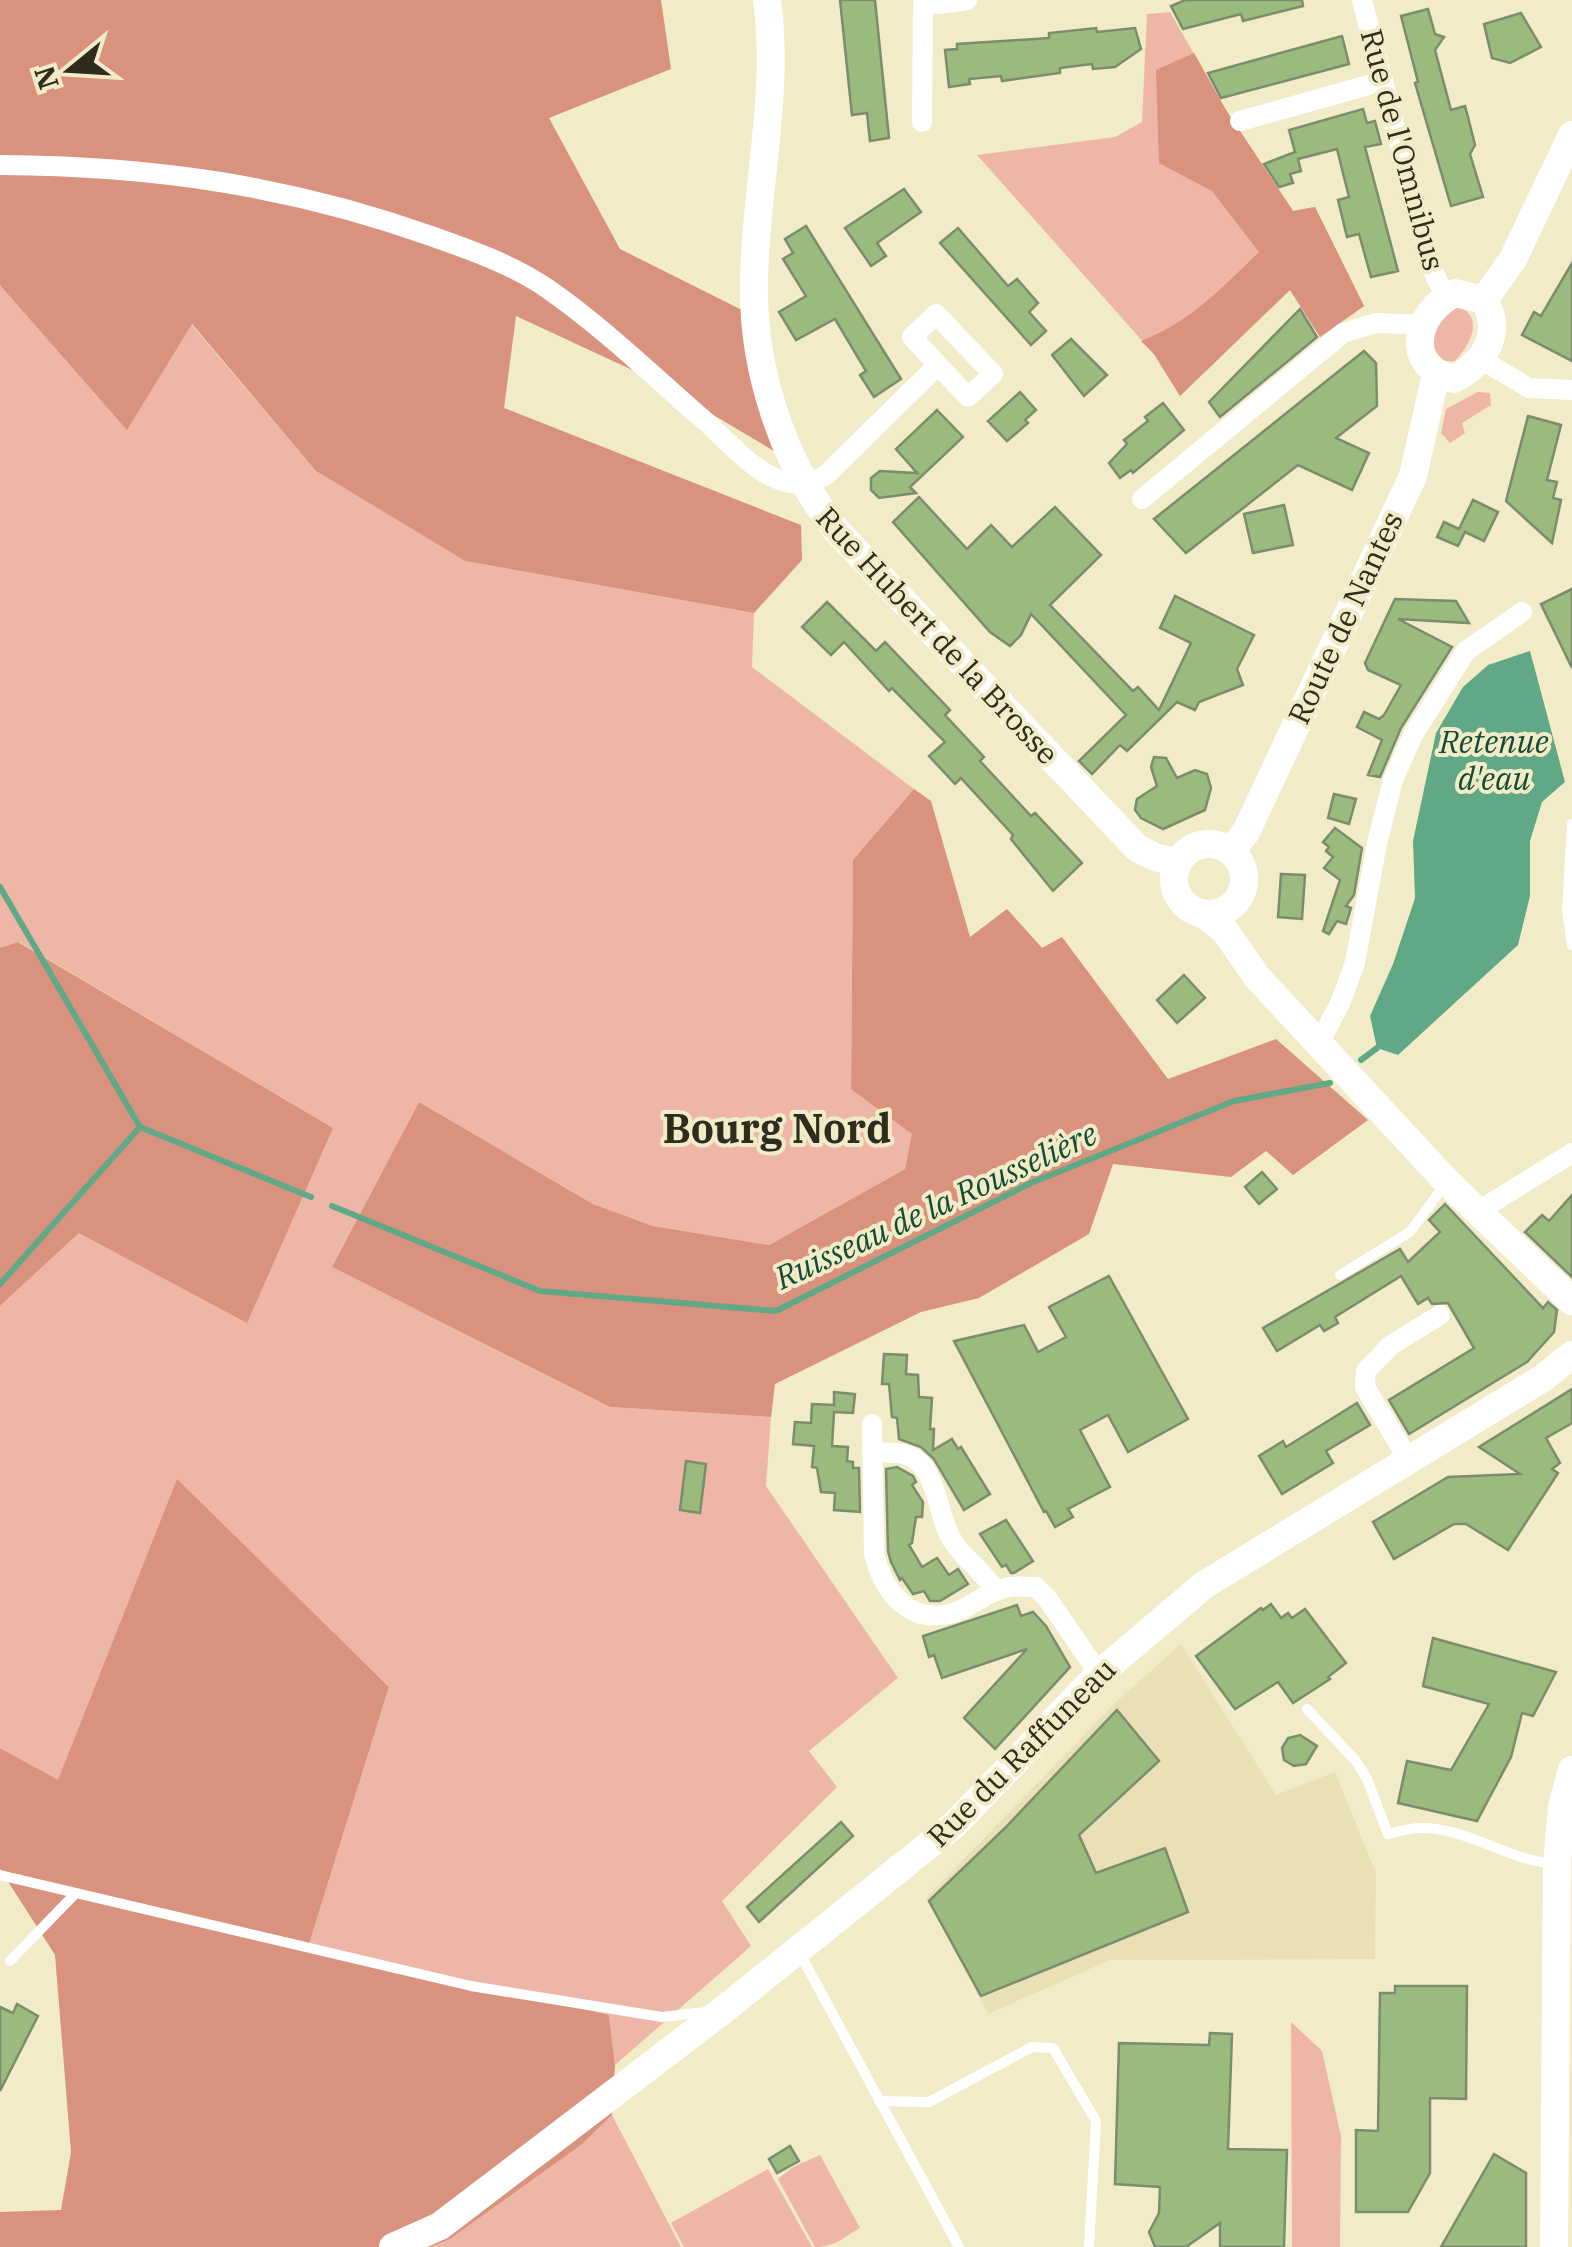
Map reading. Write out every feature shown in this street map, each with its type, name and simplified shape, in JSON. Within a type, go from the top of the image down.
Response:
[{"type":"street","name":"Rue Hubert de la Brosse","points":[[767,0],[770,54],[754,281],[755,320],[776,419],[814,504],[1134,846],[1155,858],[1178,863]]},
{"type":"street","points":[[922,122],[925,0],[939,4],[967,0]]},
{"type":"street","name":"Rue de l'Omnibus","points":[[1362,0],[1432,269],[1446,298]]},
{"type":"street","points":[[1240,121],[1383,81]]},
{"type":"street","points":[[1484,300],[1513,258],[1572,135]]},
{"type":"street","points":[[0,165],[96,166],[228,181],[373,215],[474,251],[544,286],[769,474],[790,483],[826,475],[938,365]]},
{"type":"street","points":[[1455,293],[1484,300],[1494,317],[1491,338],[1480,358],[1470,370],[1454,379],[1436,374],[1420,356],[1425,325],[1446,298],[1455,293]]},
{"type":"street","points":[[1142,499],[1343,333],[1376,323],[1425,325]]},
{"type":"street","points":[[1480,358],[1529,388],[1572,390]]},
{"type":"street","name":"Route de Nantes","points":[[1231,851],[1246,832],[1413,476],[1436,374]]},
{"type":"street","points":[[1326,1051],[1355,964],[1392,780],[1414,735],[1466,651],[1522,612]]},
{"type":"street","points":[[1236,902],[1216,914],[1192,910],[1175,889],[1178,863],[1196,846],[1208,844],[1231,851],[1239,859],[1244,882],[1236,902],[1240,950]]},
{"type":"street","points":[[1204,914],[1225,931],[1257,977],[1447,1182],[1572,1301]]},
{"type":"street","points":[[1480,1210],[1572,1154]]},
{"type":"street","points":[[1408,1459],[1365,1388],[1366,1372],[1391,1345],[1440,1315]]},
{"type":"street","name":"Rue du Raffuneau","points":[[393,2247],[440,2226],[722,2011],[956,1824],[1098,1674],[1204,1585],[1543,1378],[1572,1355]]},
{"type":"street","points":[[872,1424],[874,1553],[878,1571],[898,1602],[929,1615],[948,1614],[1006,1587],[1036,1587],[1098,1674]]},
{"type":"street","points":[[872,1452],[904,1454],[916,1459],[928,1476],[955,1544],[996,1591]]},
{"type":"street","points":[[1554,2247],[1558,1864],[1562,1807],[1572,1770]]},
{"type":"lane","points":[[1572,824],[1567,910],[1572,944]]},
{"type":"lane","points":[[1340,1274],[1410,1232],[1447,1182]]},
{"type":"lane","points":[[1307,1710],[1356,1761],[1388,1834],[1419,1828],[1460,1834],[1508,1854],[1558,1864]]},
{"type":"lane","points":[[0,1875],[471,1986],[662,2017],[722,2011]]},
{"type":"lane","points":[[10,1962],[74,1894]]},
{"type":"lane","points":[[798,1951],[958,2247]]},
{"type":"lane","points":[[879,2102],[930,2102],[1032,2047],[1053,2048],[1096,2120],[1089,2247]]},
{"type":"shaded area","points":[[0,0],[661,0],[671,69],[549,118],[620,249],[744,311],[774,451],[656,381],[516,316],[504,408],[801,525],[802,560],[754,613],[465,561],[316,471],[192,324],[127,430],[0,285]]},
{"type":"shaded area","points":[[1170,12],[1226,110],[1293,211],[1315,207],[1364,306],[1320,337],[1290,290],[1180,396],[1154,354],[977,155],[1115,137],[1142,122],[1147,14]]},
{"type":"shaded area","points":[[1194,53],[1226,110],[1293,211],[1315,207],[1364,306],[1320,337],[1290,290],[1180,396],[1154,354],[1141,341],[1190,314],[1259,252],[1212,191],[1159,163],[1156,70]]},
{"type":"shaded area","points":[[0,281],[127,429],[191,324],[316,471],[465,561],[754,613],[752,667],[914,789],[853,861],[851,1088],[913,1134],[905,1169],[769,1245],[653,1226],[593,1204],[419,1102],[332,1267],[610,1407],[771,1417],[766,1486],[898,1678],[809,1751],[837,1787],[722,1901],[751,1946],[615,2065],[609,2015],[309,1944],[389,1687],[177,1480],[58,1781],[0,1748],[0,1306],[79,1233],[333,1128],[19,942],[0,948]]},
{"type":"shaded area","points":[[1460,307],[1472,318],[1472,333],[1455,361],[1438,361],[1431,344],[1438,326],[1448,312]]},
{"type":"shaded area","points":[[1478,392],[1490,393],[1491,405],[1462,423],[1465,433],[1450,443],[1441,433],[1446,409]]},
{"type":"shaded area","points":[[914,789],[931,801],[970,937],[1007,909],[1042,948],[1062,937],[1168,1079],[1276,1039],[1368,1120],[1293,1175],[1266,1151],[1231,1177],[1113,1164],[1089,1234],[979,1298],[921,1312],[775,1384],[771,1417],[610,1407],[332,1267],[419,1102],[593,1204],[653,1226],[769,1245],[905,1169],[912,1134],[851,1089],[853,860]]},
{"type":"shaded area","points":[[18,942],[333,1128],[247,1323],[79,1233],[0,1306],[0,948]]},
{"type":"shaded area","points":[[177,1479],[389,1687],[309,1944],[609,2015],[615,2065],[612,2115],[581,2145],[450,2239],[430,2247],[0,2247],[0,2212],[61,2210],[71,2152],[55,1955],[0,1869],[0,1748],[58,1780]]},
{"type":"shaded area","points":[[1181,1644],[1276,1795],[1335,1772],[1376,1873],[1375,1959],[1110,1960],[988,2014],[926,1898],[1116,1702]]},
{"type":"shaded area","points":[[1291,2022],[1322,2051],[1341,2136],[1340,2247],[1292,2247]]},
{"type":"shaded area","points":[[612,2115],[681,2247],[430,2247],[450,2239],[581,2145]]},
{"type":"shaded area","points":[[820,2155],[860,2228],[834,2243],[815,2247],[778,2179]]},
{"type":"shaded area","points":[[768,2169],[812,2247],[684,2247],[671,2223]]},
{"type":"water","name":"Retenue d'eau","points":[[1530,651],[1565,782],[1542,802],[1530,841],[1530,896],[1518,945],[1398,1055],[1377,1048],[1370,1016],[1415,898],[1413,841],[1436,733],[1463,687],[1488,665]]},
{"type":"building","points":[[840,0],[875,0],[889,138],[870,141],[867,113],[852,115]]},
{"type":"building","points":[[1185,0],[1302,0],[1303,6],[1243,21],[1241,14],[1183,29],[1171,6]]},
{"type":"building","points":[[1428,9],[1435,34],[1444,37],[1435,50],[1451,110],[1465,106],[1475,145],[1470,154],[1483,197],[1451,206],[1415,83],[1418,82],[1401,16]]},
{"type":"building","points":[[1521,13],[1541,47],[1510,63],[1492,58],[1484,24]]},
{"type":"building","points":[[1096,28],[1097,32],[1135,28],[1141,49],[1115,67],[1093,69],[1092,64],[1002,81],[1001,76],[969,79],[970,84],[949,87],[945,50],[957,49],[957,44],[1049,38],[1049,33]]},
{"type":"building","points":[[1342,36],[1349,64],[1221,98],[1208,73]]},
{"type":"building","points":[[1363,109],[1367,123],[1375,121],[1381,144],[1365,147],[1398,271],[1371,277],[1359,234],[1347,237],[1338,200],[1349,197],[1337,149],[1298,159],[1301,171],[1290,174],[1293,183],[1279,187],[1264,164],[1295,152],[1289,130]]},
{"type":"building","points":[[904,189],[921,212],[877,243],[886,256],[871,266],[845,228]]},
{"type":"building","points":[[806,226],[901,379],[874,397],[860,375],[866,371],[835,319],[796,340],[779,312],[806,296],[783,259],[793,253],[785,239]]},
{"type":"building","points":[[958,228],[1008,286],[1017,279],[1038,303],[1029,312],[1046,331],[1031,345],[940,243]]},
{"type":"building","points":[[1572,263],[1572,361],[1522,335],[1534,312],[1541,316]]},
{"type":"building","points":[[1300,309],[1317,337],[1220,417],[1209,402]]},
{"type":"building","points":[[1071,339],[1107,375],[1084,396],[1052,355]]},
{"type":"building","points":[[1364,351],[1376,363],[1377,406],[1336,438],[1369,453],[1352,490],[1298,465],[1186,553],[1154,519]]},
{"type":"building","points":[[1020,392],[1036,410],[1025,420],[1028,423],[1007,441],[988,421]]},
{"type":"building","points":[[1163,403],[1184,430],[1133,473],[1131,470],[1120,478],[1109,463],[1127,444],[1124,440]]},
{"type":"building","points":[[937,410],[963,437],[910,487],[916,493],[879,498],[871,490],[871,478],[880,471],[917,473],[896,449]]},
{"type":"building","points":[[1528,416],[1561,425],[1547,480],[1557,482],[1553,498],[1561,500],[1552,543],[1506,501]]},
{"type":"building","points":[[919,497],[967,549],[991,525],[1012,547],[1055,507],[1101,555],[1050,605],[1133,691],[1138,687],[1159,710],[1191,643],[1160,628],[1175,596],[1254,635],[1237,669],[1243,685],[1199,702],[1195,710],[1177,702],[1127,751],[1120,745],[1092,774],[1079,761],[1126,715],[1031,614],[1021,635],[1010,646],[990,632],[893,522]]},
{"type":"building","points":[[1473,500],[1498,512],[1484,541],[1465,532],[1458,546],[1437,537],[1444,522],[1459,529]]},
{"type":"building","points":[[1284,505],[1293,545],[1253,553],[1244,514]]},
{"type":"building","points":[[1572,589],[1572,668],[1541,604]]},
{"type":"building","points":[[1395,599],[1456,601],[1469,623],[1398,619],[1452,647],[1401,728],[1380,777],[1368,775],[1382,740],[1357,727],[1364,712],[1379,719],[1384,715],[1401,685],[1368,670],[1365,663]]},
{"type":"building","points":[[827,602],[876,651],[885,642],[950,710],[945,715],[984,757],[980,761],[1082,863],[1053,891],[1011,839],[1013,835],[961,778],[955,784],[929,756],[945,742],[892,688],[889,691],[844,642],[831,655],[802,627]]},
{"type":"building","points":[[1154,757],[1166,758],[1177,778],[1195,770],[1207,774],[1211,788],[1205,810],[1163,829],[1141,818],[1135,810],[1137,799],[1157,786],[1151,767]]},
{"type":"building","points":[[1334,794],[1356,799],[1349,824],[1328,818]]},
{"type":"building","points":[[1335,828],[1362,848],[1354,895],[1346,906],[1351,908],[1346,924],[1337,921],[1329,934],[1323,931],[1340,880],[1324,868],[1333,857],[1323,842]]},
{"type":"building","points":[[1281,874],[1305,875],[1302,919],[1278,917]]},
{"type":"building","points":[[1184,975],[1205,998],[1177,1023],[1157,1000]]},
{"type":"building","points":[[1262,1172],[1277,1189],[1259,1204],[1245,1187]]},
{"type":"building","points":[[1572,1195],[1572,1277],[1525,1232],[1542,1215],[1549,1221]]},
{"type":"building","points":[[1445,1204],[1543,1308],[1548,1302],[1557,1310],[1554,1332],[1527,1362],[1409,1434],[1389,1400],[1474,1348],[1448,1303],[1432,1304],[1428,1298],[1418,1304],[1401,1276],[1335,1317],[1338,1323],[1324,1331],[1320,1325],[1277,1351],[1263,1328],[1400,1249],[1408,1262],[1440,1232],[1429,1220]]},
{"type":"building","points":[[1109,1276],[1188,1419],[1128,1452],[1108,1415],[1080,1430],[1110,1487],[1068,1509],[1073,1517],[1055,1527],[954,1341],[1024,1325],[1038,1352],[1066,1337],[1049,1307]]},
{"type":"building","points":[[884,1354],[907,1355],[906,1374],[918,1375],[919,1397],[932,1398],[933,1450],[952,1439],[990,1494],[964,1510],[934,1459],[921,1447],[899,1439],[889,1384],[882,1384]]},
{"type":"building","points":[[1572,1389],[1572,1423],[1546,1438],[1560,1463],[1552,1469],[1558,1473],[1508,1550],[1466,1524],[1454,1524],[1394,1559],[1373,1522],[1448,1477],[1520,1474],[1479,1447]]},
{"type":"building","points":[[834,1392],[855,1394],[853,1413],[834,1412],[832,1446],[848,1447],[847,1461],[853,1462],[853,1468],[859,1468],[860,1512],[834,1510],[835,1493],[821,1492],[817,1468],[812,1467],[814,1446],[793,1444],[795,1422],[811,1423],[812,1404],[834,1405]]},
{"type":"building","points":[[1357,1403],[1370,1425],[1326,1451],[1333,1463],[1282,1494],[1259,1456],[1283,1441],[1286,1447]]},
{"type":"building","points":[[686,1461],[706,1464],[700,1513],[680,1510]]},
{"type":"building","points":[[897,1467],[913,1476],[916,1482],[912,1485],[923,1502],[922,1517],[916,1517],[909,1545],[922,1567],[937,1558],[949,1575],[958,1569],[968,1584],[940,1601],[930,1601],[924,1591],[913,1594],[891,1562],[886,1469]]},
{"type":"building","points":[[1006,1520],[1033,1561],[1014,1573],[1006,1565],[1002,1567],[980,1534]]},
{"type":"building","points":[[1271,1604],[1281,1618],[1288,1613],[1292,1618],[1305,1609],[1346,1663],[1330,1679],[1293,1703],[1278,1682],[1235,1709],[1196,1656]]},
{"type":"building","points":[[1017,1605],[1021,1616],[1033,1612],[1046,1626],[1070,1667],[995,1749],[964,1718],[1027,1649],[942,1678],[934,1655],[929,1657],[923,1636]]},
{"type":"building","points":[[1433,1638],[1556,1672],[1533,1716],[1522,1713],[1511,1757],[1477,1821],[1398,1803],[1407,1761],[1451,1770],[1489,1704],[1423,1686]]},
{"type":"building","points":[[1117,1710],[1159,1761],[1079,1835],[1096,1873],[1165,1848],[1188,1912],[981,1996],[929,1901]]},
{"type":"building","points":[[1300,1735],[1317,1746],[1306,1764],[1294,1766],[1284,1760],[1282,1748],[1288,1738]]},
{"type":"building","points":[[841,1822],[853,1836],[759,1922],[747,1907]]},
{"type":"building","points":[[1395,1986],[1467,1986],[1466,2099],[1430,2098],[1430,2173],[1408,2212],[1356,2212],[1356,2130],[1378,2131],[1380,1993],[1395,1993]]},
{"type":"building","points":[[17,2004],[38,2016],[0,2091],[0,2007],[13,2013]]},
{"type":"building","points":[[1210,2033],[1232,2034],[1228,2149],[1287,2150],[1284,2247],[1220,2247],[1220,2223],[1186,2247],[1155,2247],[1149,2232],[1159,2213],[1160,2187],[1115,2184],[1119,2043],[1209,2045]]},
{"type":"building","points":[[790,2146],[799,2161],[777,2173],[769,2159]]},
{"type":"building","points":[[1494,2154],[1526,2173],[1526,2247],[1441,2247]]},
{"type":"waterway","points":[[0,887],[140,1127],[311,1197]]},
{"type":"waterway","points":[[1361,1060],[1377,1048]]},
{"type":"waterway","name":"Ruisseau de la Rousselière","points":[[332,1206],[540,1291],[776,1311],[1031,1183],[1234,1101],[1330,1083]]},
{"type":"waterway","name":"Ruisseau de la Rousselière","points":[[0,1284],[140,1127]]},
{"type":"district","name":"Bourg Nord","points":[[777,1129]]}]
